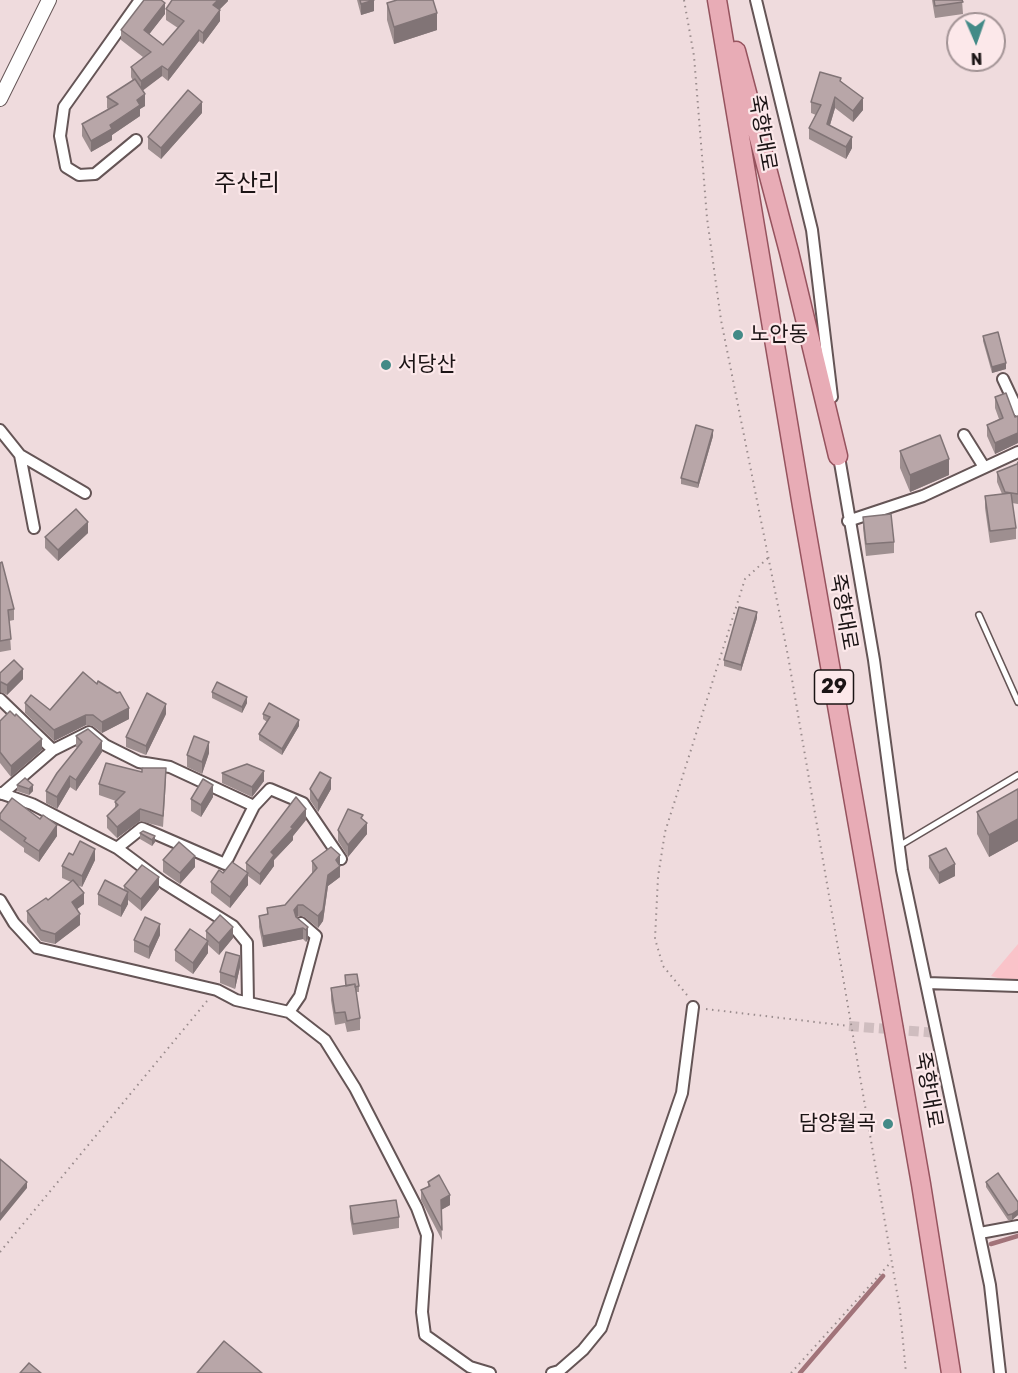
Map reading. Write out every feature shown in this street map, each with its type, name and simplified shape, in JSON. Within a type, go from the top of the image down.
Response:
[{"type":"main road","name":"죽향대로","points":[[717,0],[802,506],[925,1207],[951,1373]]},
{"type":"main road","points":[[722,0],[789,252],[838,456]]},
{"type":"street","points":[[0,99],[49,0]]},
{"type":"street","points":[[136,140],[95,174],[79,175],[66,167],[60,136],[64,107],[140,0]]},
{"type":"street","points":[[756,0],[812,230],[838,456],[874,660],[899,846],[990,1285],[1000,1373]]},
{"type":"street","points":[[1003,379],[1018,411]]},
{"type":"street","points":[[0,430],[20,455],[85,493]]},
{"type":"street","points":[[963,435],[984,467]]},
{"type":"street","points":[[848,521],[923,496],[1018,452]]},
{"type":"street","points":[[20,455],[34,528]]},
{"type":"street","points":[[0,699],[52,750]]},
{"type":"street","points":[[1,793],[52,750],[89,732],[105,745],[139,762],[170,767],[254,806]]},
{"type":"street","points":[[117,848],[142,828],[225,864],[254,806],[270,789],[303,803],[341,859]]},
{"type":"street","points":[[1,793],[32,804],[117,848],[164,883],[233,926],[247,943],[248,1002]]},
{"type":"street","points":[[0,900],[14,923],[38,948],[217,990],[248,1002],[289,1012],[325,1040],[355,1088],[417,1208],[427,1235],[422,1312],[425,1335],[440,1348],[470,1367],[490,1373]]},
{"type":"street","points":[[289,1012],[300,996],[316,936],[302,923]]},
{"type":"street","points":[[927,983],[1018,986]]},
{"type":"street","points":[[552,1373],[559,1371],[583,1350],[601,1328],[682,1093],[693,1007]]},
{"type":"street","points":[[980,1233],[1018,1226]]},
{"type":"lane","points":[[979,615],[1018,702]]},
{"type":"lane","points":[[899,846],[1018,775]]},
{"type":"path","points":[[684,0],[694,56],[707,218],[721,320],[788,656],[891,1263],[906,1373]]},
{"type":"path","points":[[768,558],[745,579],[665,832],[658,877],[655,939],[663,966],[684,989],[693,1007],[849,1026]]},
{"type":"path","points":[[0,1252],[217,990]]},
{"type":"path","points":[[791,1373],[891,1263]]},
{"type":"shaded area","points":[[1018,944],[1018,984],[991,976]]},
{"type":"building","points":[[144,0],[161,0],[165,3],[144,30],[163,45],[184,21],[166,9],[172,0],[218,0],[213,5],[220,10],[203,33],[199,30],[168,70],[162,66],[141,81],[131,67],[151,52],[121,30]]},
{"type":"building","points":[[360,0],[374,0],[361,4]]},
{"type":"building","points":[[397,0],[433,0],[437,13],[394,27],[387,3]]},
{"type":"building","points":[[934,0],[962,0],[963,2],[935,6]]},
{"type":"building","points":[[820,72],[841,78],[840,81],[863,98],[853,111],[835,97],[827,124],[852,137],[846,147],[809,128],[821,105],[811,102]]},
{"type":"building","points":[[135,79],[145,94],[137,100],[140,105],[110,125],[112,129],[91,141],[82,124],[118,104],[107,97]]},
{"type":"building","points":[[188,90],[202,102],[161,148],[148,137]]},
{"type":"building","points":[[998,332],[1006,363],[992,367],[983,336]]},
{"type":"building","points":[[1006,393],[1015,417],[1018,416],[1018,433],[995,443],[987,425],[1003,418],[995,397]]},
{"type":"building","points":[[696,425],[713,430],[698,483],[681,478]]},
{"type":"building","points":[[940,435],[949,459],[910,475],[900,451]]},
{"type":"building","points":[[1018,462],[1018,494],[1005,492],[997,472]]},
{"type":"building","points":[[1011,493],[1016,528],[990,531],[985,496]]},
{"type":"building","points":[[76,509],[88,522],[58,550],[45,537]]},
{"type":"building","points":[[891,514],[894,542],[866,544],[863,517]]},
{"type":"building","points":[[2,562],[14,609],[8,610],[11,639],[0,641],[0,563]]},
{"type":"building","points":[[739,607],[757,612],[741,665],[724,660]]},
{"type":"building","points":[[14,660],[23,669],[7,685],[0,682],[0,673]]},
{"type":"building","points":[[83,672],[97,684],[98,681],[117,693],[120,692],[129,708],[102,722],[93,715],[86,715],[54,730],[25,703],[31,695],[50,710]]},
{"type":"building","points":[[217,682],[247,697],[242,707],[212,692]]},
{"type":"building","points":[[147,693],[166,704],[146,746],[126,737]]},
{"type":"building","points":[[269,703],[299,720],[282,749],[259,734],[270,717],[263,714]]},
{"type":"building","points":[[10,711],[42,739],[11,766],[0,752],[0,721]]},
{"type":"building","points":[[88,729],[102,741],[76,780],[70,776],[57,797],[46,791],[82,742],[76,736]]},
{"type":"building","points":[[194,736],[209,742],[202,762],[187,755]]},
{"type":"building","points":[[106,763],[142,772],[142,768],[166,768],[163,816],[140,809],[117,827],[107,816],[118,805],[115,802],[125,792],[99,784]]},
{"type":"building","points":[[247,764],[264,771],[252,787],[222,773]]},
{"type":"building","points":[[320,772],[331,778],[318,801],[310,789]]},
{"type":"building","points":[[25,778],[33,785],[29,789],[17,785]]},
{"type":"building","points":[[203,779],[213,785],[201,805],[191,799]]},
{"type":"building","points":[[1018,789],[1018,819],[989,835],[977,812]]},
{"type":"building","points":[[296,797],[306,809],[291,827],[293,828],[271,852],[274,855],[260,874],[246,863]]},
{"type":"building","points":[[12,798],[40,819],[43,815],[57,825],[39,851],[24,841],[26,838],[0,819],[0,814]]},
{"type":"building","points":[[348,809],[363,815],[361,818],[367,823],[348,845],[338,830]]},
{"type":"building","points":[[143,831],[155,836],[152,840],[140,833]]},
{"type":"building","points":[[80,841],[95,849],[82,876],[62,866],[69,853],[73,855]]},
{"type":"building","points":[[179,842],[195,856],[180,873],[163,860]]},
{"type":"building","points":[[331,847],[340,855],[336,860],[340,866],[328,875],[323,910],[318,916],[303,905],[298,905],[294,910],[296,917],[308,927],[306,930],[303,928],[263,936],[259,916],[268,914],[267,908],[285,905],[317,868],[312,861]]},
{"type":"building","points":[[946,848],[955,864],[939,873],[929,856]]},
{"type":"building","points":[[232,862],[248,873],[230,897],[211,882],[219,870],[223,873]]},
{"type":"building","points":[[142,865],[159,877],[141,899],[124,886]]},
{"type":"building","points":[[73,880],[84,893],[72,902],[80,914],[55,934],[41,930],[27,911],[46,898],[48,900]]},
{"type":"building","points":[[105,880],[128,892],[121,906],[98,894]]},
{"type":"building","points":[[220,915],[233,927],[219,943],[206,931]]},
{"type":"building","points":[[145,917],[160,924],[149,947],[134,940]]},
{"type":"building","points":[[190,929],[208,941],[193,963],[175,950]]},
{"type":"building","points":[[226,952],[240,956],[235,977],[220,972]]},
{"type":"building","points":[[357,974],[359,986],[355,987],[355,984],[346,986],[345,975]]},
{"type":"building","points":[[355,984],[360,1018],[347,1021],[345,1012],[335,1013],[331,988]]},
{"type":"building","points":[[0,1159],[27,1182],[0,1215]]},
{"type":"building","points":[[998,1173],[1018,1202],[1018,1210],[1012,1214],[1008,1215],[986,1182]]},
{"type":"building","points":[[439,1175],[450,1195],[441,1200],[442,1230],[421,1190],[430,1186],[428,1182]]},
{"type":"building","points":[[396,1200],[399,1217],[353,1224],[350,1206]]},
{"type":"building","points":[[224,1341],[262,1373],[197,1373]]},
{"type":"building","points":[[29,1363],[41,1373],[20,1373]]},
{"type":"waterway","points":[[991,1244],[1018,1236]]},
{"type":"waterway","points":[[800,1373],[883,1276]]},
{"type":"tunnel","points":[[849,1026],[938,1033]]},
{"type":"place","name":"노안동","points":[[738,335]]},
{"type":"place","name":"서당산","points":[[386,365]]},
{"type":"place","name":"담양월곡","points":[[888,1124]]},
{"type":"district","name":"주산리","points":[[247,184]]}]
